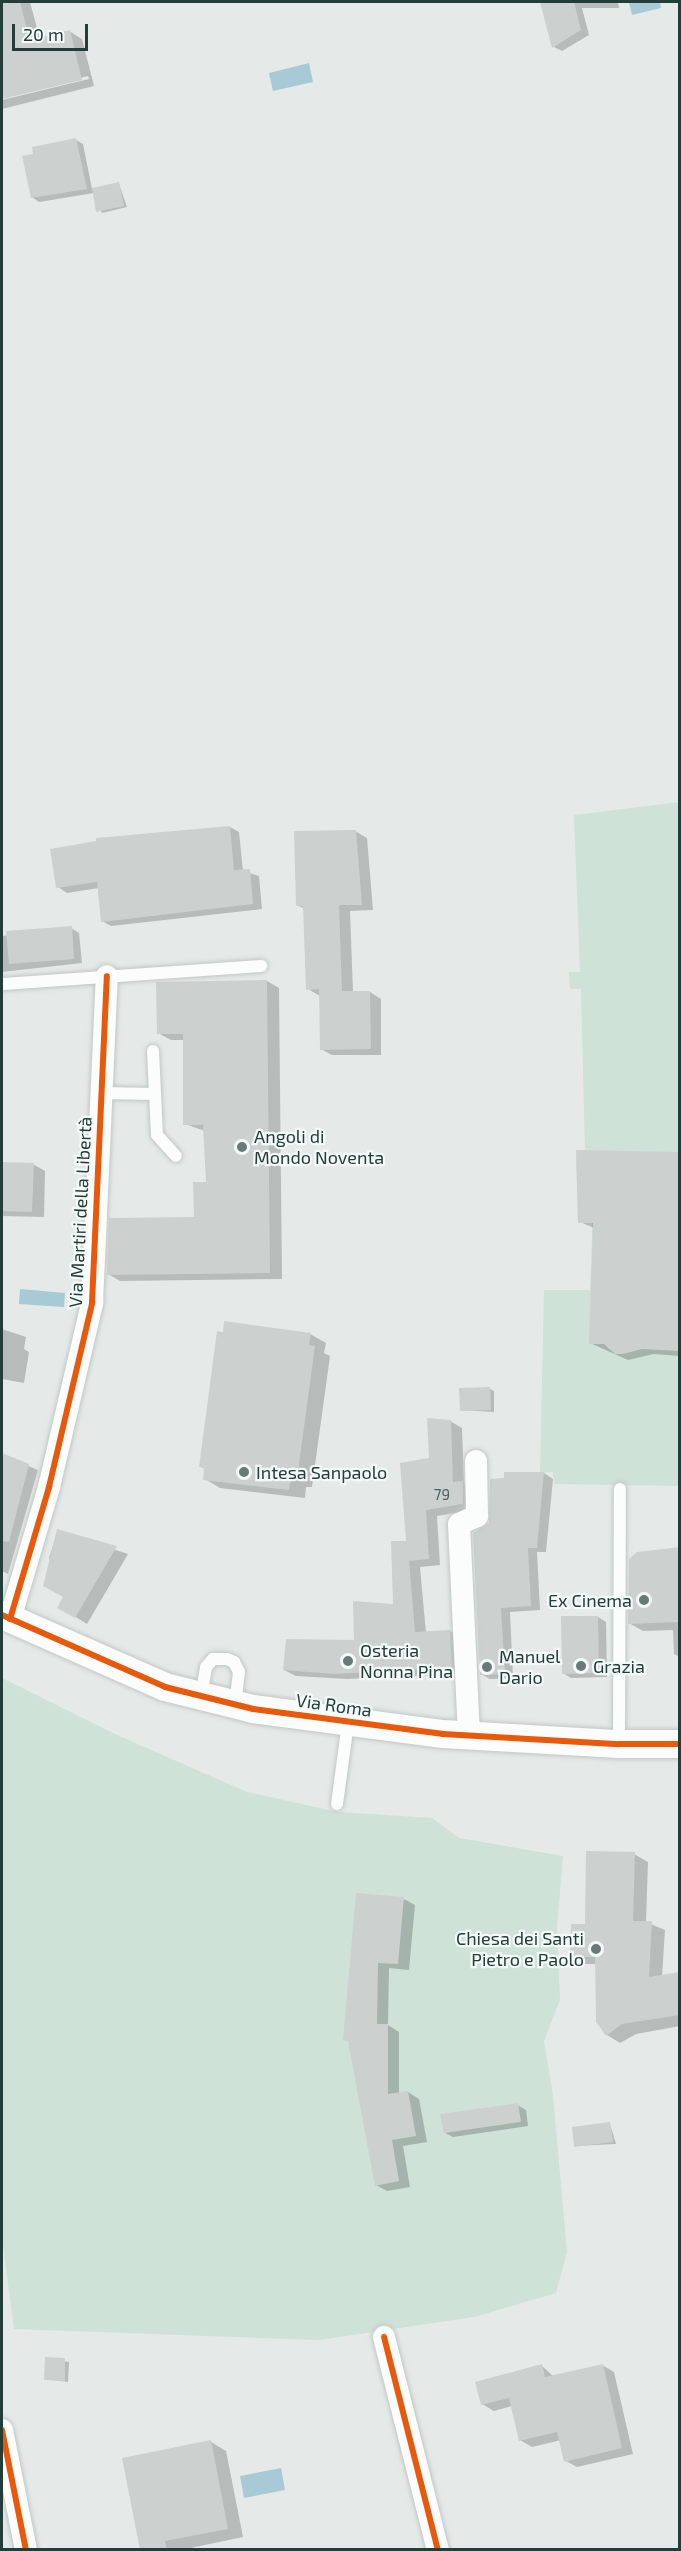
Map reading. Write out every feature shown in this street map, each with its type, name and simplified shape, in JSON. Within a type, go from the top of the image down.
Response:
[{"type":"street","name":"Via Martiri della Libertà","points":[[6,1617],[49,1487],[93,1303],[106,976]]},
{"type":"street","points":[[469,1736],[459,1524],[477,1516],[476,1461]]},
{"type":"street","name":"Via Roma","points":[[6,1617],[99,1660],[201,1697],[236,1705],[348,1723],[469,1736],[619,1744],[680,1744]]},
{"type":"street","points":[[384,2337],[438,2550]]},
{"type":"street","points":[[2,2430],[26,2550]]},
{"type":"lane","points":[[2,984],[261,966]]},
{"type":"lane","points":[[153,1051],[157,1135],[176,1156]]},
{"type":"lane","points":[[102,1093],[155,1094]]},
{"type":"lane","points":[[619,1744],[620,1488]]},
{"type":"lane","points":[[201,1697],[206,1667],[213,1659],[226,1659],[234,1662],[239,1672],[236,1705]]},
{"type":"lane","points":[[337,1804],[348,1723]]},
{"type":"green space","points":[[679,802],[679,1486],[554,1484],[553,1472],[540,1473],[544,1290],[590,1290],[592,1236],[592,1223],[578,1223],[576,1150],[585,1150],[581,989],[570,989],[569,972],[580,972],[574,815]]},
{"type":"green space","points":[[2,1678],[117,1735],[247,1792],[338,1812],[432,1818],[459,1838],[563,1856],[557,1927],[560,2000],[544,2041],[553,2095],[567,2252],[556,2293],[474,2317],[319,2340],[14,2329],[2,2238]]},
{"type":"water","points":[[629,2],[660,2],[661,8],[632,15]]},
{"type":"water","points":[[309,63],[313,82],[273,91],[269,73]]},
{"type":"water","points":[[20,1289],[65,1293],[64,1307],[19,1304]]},
{"type":"water","points":[[281,2468],[285,2490],[244,2498],[240,2476]]},
{"type":"building","points":[[2,2],[20,2],[30,40],[70,30],[82,80],[2,99]]},
{"type":"building","points":[[540,2],[574,2],[581,30],[552,48]]},
{"type":"building","points":[[76,138],[87,189],[31,198],[22,156],[33,154],[32,147]]},
{"type":"building","points":[[119,182],[124,206],[96,212],[92,188]]},
{"type":"building","points":[[230,826],[234,870],[250,869],[253,904],[101,922],[97,882],[56,888],[50,849],[96,841],[96,838]]},
{"type":"building","points":[[356,830],[362,905],[339,905],[342,991],[370,991],[371,1049],[320,1050],[319,989],[306,990],[303,906],[296,906],[294,831]]},
{"type":"building","points":[[72,926],[74,959],[9,964],[6,931]]},
{"type":"building","name":"Angoli di Mondo Noventa","points":[[267,980],[270,1273],[107,1275],[109,1218],[194,1217],[193,1182],[206,1182],[203,1125],[183,1125],[183,1034],[157,1034],[156,982]]},
{"type":"building","points":[[576,1150],[680,1152],[680,1351],[642,1349],[615,1354],[604,1344],[589,1344],[593,1223],[578,1223]]},
{"type":"building","points":[[2,1162],[34,1163],[32,1212],[2,1211]]},
{"type":"building","points":[[224,1321],[311,1333],[309,1345],[315,1346],[297,1479],[291,1479],[289,1490],[203,1480],[204,1468],[199,1467],[217,1331],[223,1332]]},
{"type":"building","points":[[490,1387],[491,1410],[460,1411],[459,1388]]},
{"type":"building","points":[[427,1418],[451,1420],[453,1482],[463,1481],[463,1504],[426,1510],[429,1559],[409,1561],[415,1632],[450,1630],[452,1668],[334,1674],[283,1670],[286,1639],[354,1640],[353,1601],[393,1604],[391,1541],[406,1541],[400,1463],[429,1458]]},
{"type":"building","points":[[2,1453],[29,1464],[9,1542],[2,1541]]},
{"type":"building","points":[[504,1472],[544,1472],[537,1548],[528,1548],[531,1606],[501,1608],[505,1674],[480,1675],[473,1533],[489,1523],[490,1479],[504,1478]]},
{"type":"building","points":[[57,1529],[117,1546],[75,1618],[57,1608],[63,1597],[43,1586]]},
{"type":"building","points":[[680,1547],[680,1622],[628,1624],[629,1559],[637,1552]]},
{"type":"building","points":[[561,1616],[598,1616],[599,1673],[562,1674]]},
{"type":"building","name":"Chiesa dei Santi Pietro e Paolo","points":[[586,1851],[635,1852],[633,1921],[652,1921],[649,1977],[680,1972],[680,2015],[622,2024],[606,2036],[596,2022],[595,1957],[570,1957],[571,1924],[585,1924]]},
{"type":"building","points":[[356,1893],[404,1897],[398,1964],[378,1963],[377,2024],[388,2024],[388,2094],[408,2091],[416,2136],[392,2140],[399,2181],[375,2186],[348,2041],[343,2040]]},
{"type":"building","points":[[518,2103],[521,2122],[444,2133],[440,2114]]},
{"type":"building","points":[[610,2122],[613,2142],[574,2147],[572,2127]]},
{"type":"building","points":[[45,2357],[65,2358],[65,2381],[44,2380]]},
{"type":"building","points":[[542,2364],[545,2377],[603,2364],[622,2448],[564,2462],[557,2432],[519,2441],[509,2398],[481,2405],[475,2382]]},
{"type":"building","points":[[211,2440],[228,2529],[165,2541],[167,2550],[140,2550],[122,2458]]},
{"type":"cycle path","points":[[10,1619],[49,1487],[92,1303],[107,976]]},
{"type":"cycle path","points":[[2,1615],[165,1687],[253,1709],[443,1734],[619,1744],[680,1744]]},
{"type":"cycle path","points":[[384,2337],[438,2550]]},
{"type":"cycle path","points":[[2,2430],[26,2550]]},
{"type":"place","name":"Angoli di Mondo Noventa","points":[[242,1147]]},
{"type":"place","name":"Intesa Sanpaolo","points":[[244,1472]]},
{"type":"place","name":"Ex Cinema","points":[[644,1600]]},
{"type":"place","name":"Osteria Nonna Pina","points":[[348,1661]]},
{"type":"place","name":"Grazia","points":[[581,1666]]},
{"type":"place","name":"Manuel Dario","points":[[487,1667]]},
{"type":"place","name":"Chiesa dei Santi Pietro e Paolo","points":[[596,1949]]}]
